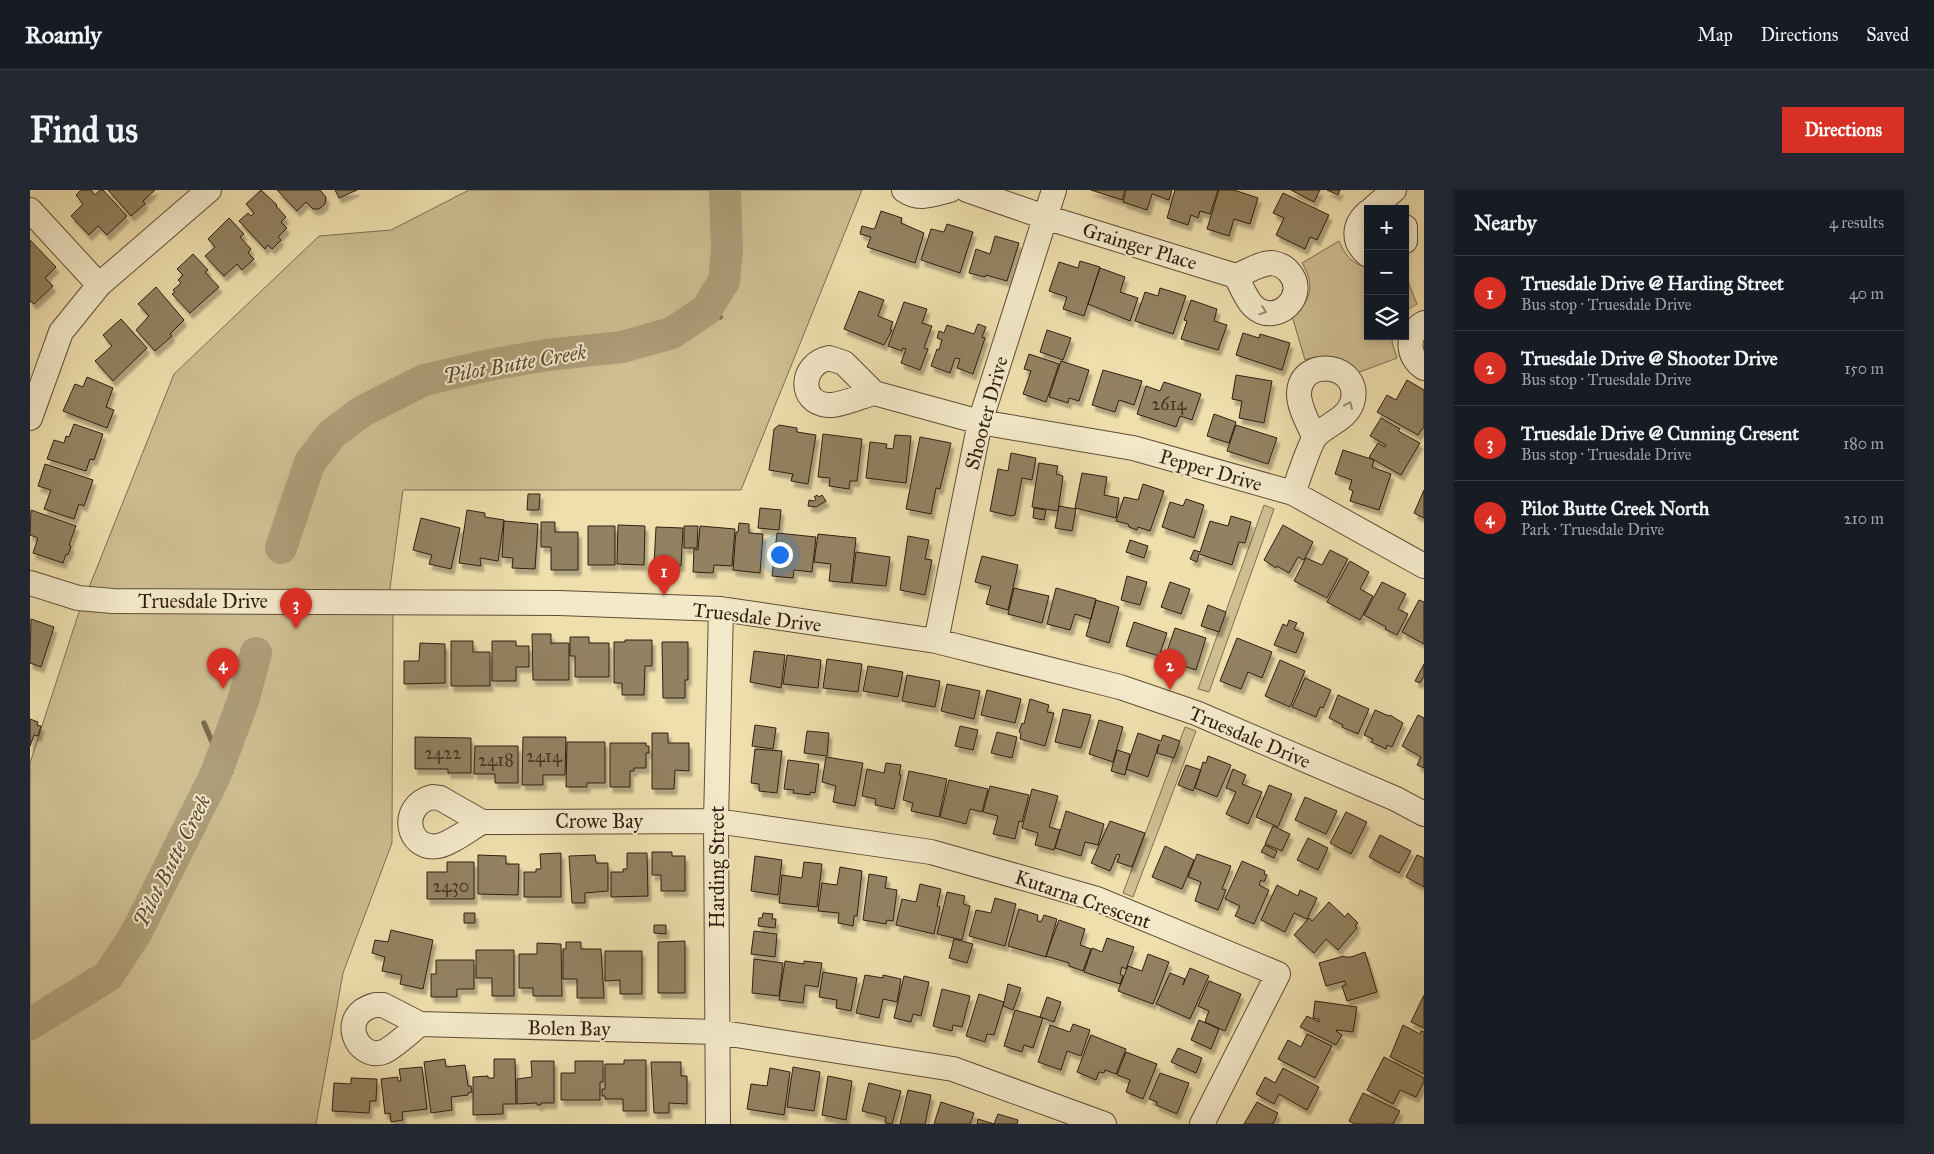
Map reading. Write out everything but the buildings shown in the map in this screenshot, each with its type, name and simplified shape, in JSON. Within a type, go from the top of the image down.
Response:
[{"type":"street","points":[[30,418],[61,332],[99,285],[209,190]]},
{"type":"street","points":[[904,190],[919,197],[950,190]]},
{"type":"street","name":"Grainger Place","points":[[967,190],[1045,217],[1236,276]]},
{"type":"street","name":"Shooter Drive","points":[[936,641],[980,422],[1054,190]]},
{"type":"street","points":[[1377,205],[1394,190],[1399,205]]},
{"type":"street","points":[[30,210],[99,285]]},
{"type":"street","points":[[1364,215],[1357,226],[1356,234],[1357,242],[1364,253]]},
{"type":"street","points":[[1424,323],[1415,330],[1411,338],[1410,347],[1416,362],[1424,368]]},
{"type":"street","name":"Pepper Drive","points":[[874,393],[980,422],[1133,448],[1293,493],[1424,566]]},
{"type":"street","points":[[1293,493],[1314,437]]},
{"type":"street","name":"Truesdale Drive","points":[[30,583],[78,598],[113,601],[558,603],[721,609],[936,641],[1120,687],[1196,713],[1396,799],[1424,814]]},
{"type":"street","name":"Harding Street","points":[[718,1124],[716,820],[721,609]]},
{"type":"street","name":"Crowe Bay","points":[[482,822],[716,820]]},
{"type":"street","name":"Kutarna Crescent","points":[[716,820],[931,852],[1097,899],[1278,974],[1202,1124]]},
{"type":"street","name":"Bolen Bay","points":[[420,1024],[717,1032]]},
{"type":"street","points":[[717,1032],[953,1069],[1104,1124]]},
{"type":"shaded area","points":[[469,190],[862,190],[741,490],[403,490],[390,588],[393,614],[392,843],[343,973],[316,1124],[30,1124],[30,763],[78,615],[174,374],[319,236],[391,230]]},
{"type":"shaded area","points":[[1339,241],[1353,262],[1364,266],[1364,340],[1392,340],[1397,358],[1357,373],[1346,362],[1334,357],[1327,356],[1305,360],[1292,316],[1304,304],[1309,292],[1309,278],[1302,263]]},
{"type":"shaded area","points":[[1409,284],[1417,304],[1409,309]]},
{"type":"shaded area","points":[[1264,505],[1274,509],[1209,692],[1198,689]]},
{"type":"shaded area","points":[[1185,727],[1196,731],[1133,897],[1123,893]]},
{"type":"waterway","name":"Pilot Butte Creek","points":[[281,548],[310,462],[332,434],[361,412],[424,380],[489,365],[547,355],[622,347],[672,333],[706,310],[724,281],[727,249],[725,190]]},
{"type":"waterway","points":[[701,313],[712,313],[720,317]]},
{"type":"waterway","name":"Pilot Butte Creek","points":[[30,1024],[108,976],[135,935],[215,776],[243,701],[256,653]]},
{"type":"waterway","points":[[204,723],[213,744],[219,766]]},
{"type":"waterway","points":[[215,776],[231,772]]},
{"type":"place","name":"Truesdale Drive @ Harding Street","points":[[664,596]]},
{"type":"place","name":"Truesdale Drive @ Cunning Cresent","points":[[296,629]]},
{"type":"place","name":"Pilot Butte Creek North","points":[[223,689]]},
{"type":"place","name":"Truesdale Drive @ Shooter Drive","points":[[1170,690]]}]
